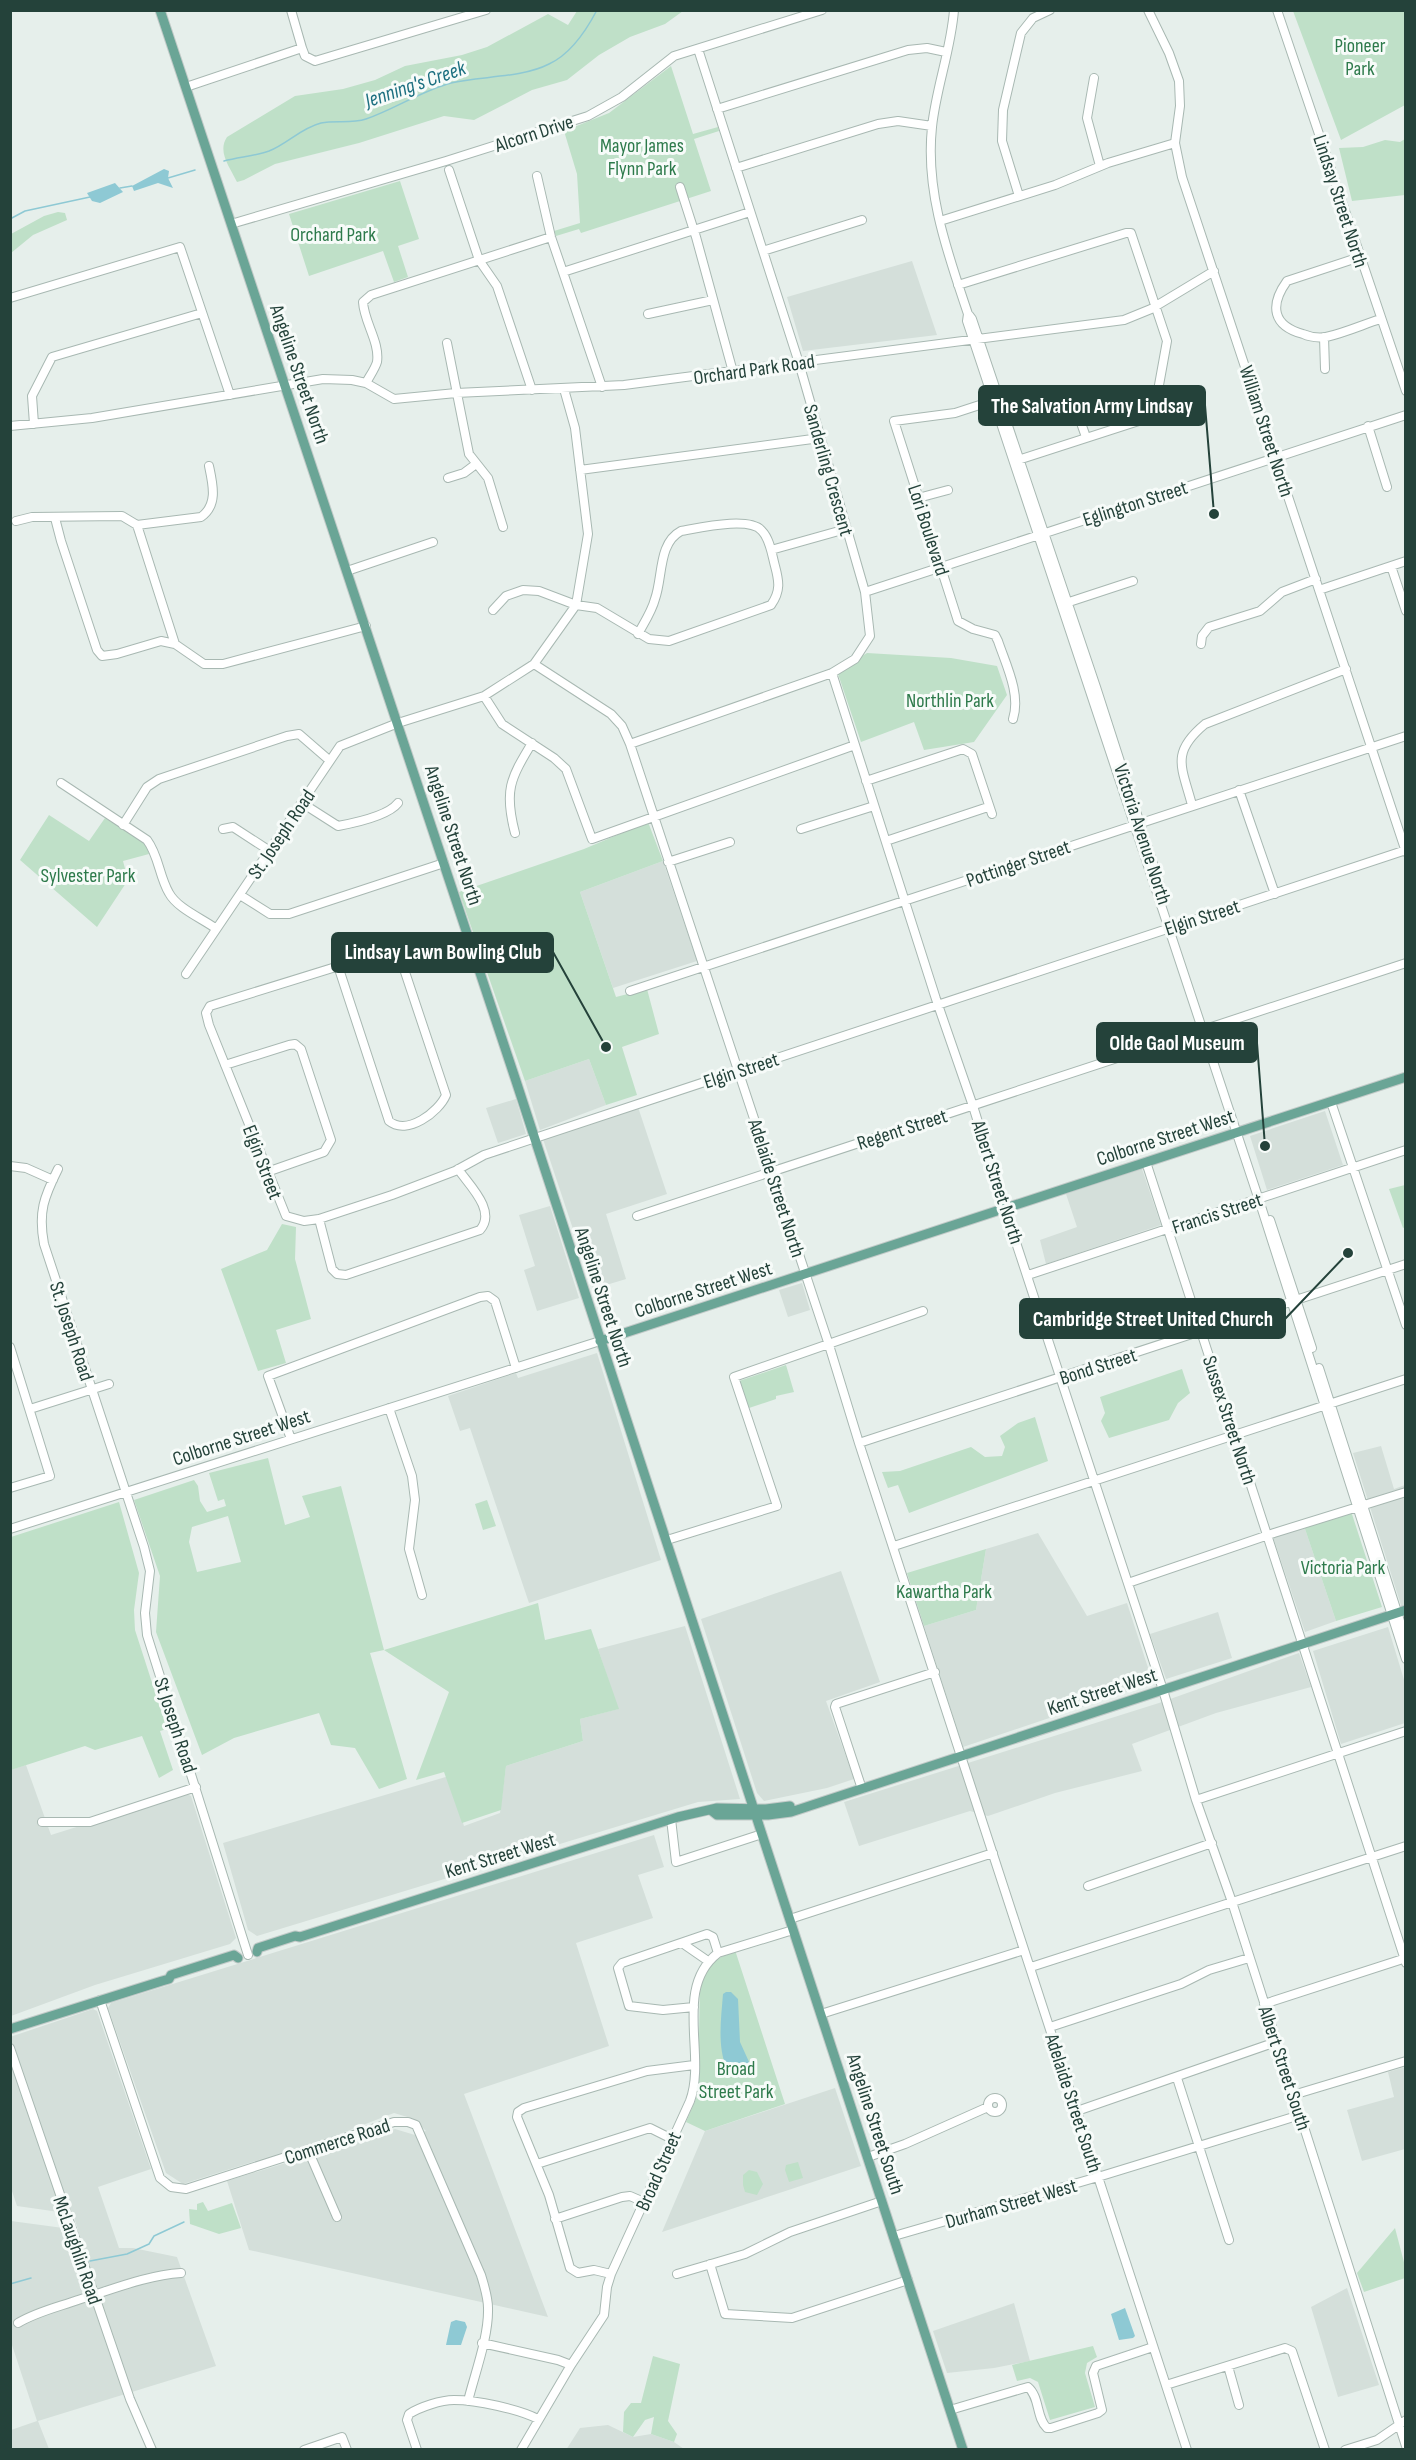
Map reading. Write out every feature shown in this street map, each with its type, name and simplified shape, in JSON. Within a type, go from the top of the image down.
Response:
[{"type":"main road","name":"Angeline Street North","points":[[160,10],[366,626],[755,1812]]},
{"type":"main road","name":"Colborne Street West","points":[[600,1341],[1406,1077]]},
{"type":"main road","name":"Kent Street West","points":[[10,2030],[169,1979],[171,1975],[234,1955],[238,1958],[252,1954],[258,1948],[552,1859],[670,1819],[712,1811],[717,1815],[791,1812],[808,1804],[862,1789],[1398,1613]]},
{"type":"main road","name":"Angeline Street South","points":[[755,1812],[963,2450]]},
{"type":"street","points":[[291,10],[305,56],[315,61],[486,10]]},
{"type":"street","name":"Alcorn Drive","points":[[231,224],[446,161],[592,115],[622,97],[672,57],[822,10]]},
{"type":"street","name":"Victoria Avenue North","points":[[954,10],[932,126],[932,183],[940,221],[958,285],[972,319],[976,340],[1138,823],[1345,1461],[1398,1613]]},
{"type":"street","points":[[1019,196],[1002,141],[1003,110],[1021,33],[1033,18],[1050,10]]},
{"type":"street","name":"William Street North","points":[[1148,10],[1169,53],[1179,81],[1180,106],[1175,143],[1182,177],[1405,851]]},
{"type":"street","name":"Lindsay Street North","points":[[1277,10],[1380,320],[1406,391]]},
{"type":"street","points":[[186,87],[302,48]]},
{"type":"street","points":[[717,109],[908,50],[927,48],[946,52]]},
{"type":"street","name":"Sanderling Crescent","points":[[630,744],[832,673],[855,660],[870,636],[865,592],[799,363],[698,49]]},
{"type":"street","points":[[1094,78],[1087,118],[1100,166]]},
{"type":"street","points":[[736,168],[878,124],[898,121],[932,126]]},
{"type":"street","points":[[940,221],[1055,185],[1100,166],[1175,143]]},
{"type":"street","points":[[449,170],[479,260],[497,286],[532,390]]},
{"type":"street","points":[[537,176],[551,237],[602,387]]},
{"type":"street","points":[[680,187],[694,229],[733,372]]},
{"type":"street","points":[[563,272],[750,212]]},
{"type":"street","points":[[763,251],[862,220]]},
{"type":"street","points":[[958,285],[1131,233],[1156,305],[1167,341],[1155,407],[1145,419],[1016,461]]},
{"type":"street","points":[[366,383],[377,363],[376,350],[363,311],[363,302],[371,295],[551,237]]},
{"type":"street","points":[[10,298],[180,247],[230,395]]},
{"type":"street","points":[[1360,257],[1287,281],[1281,290],[1277,315],[1281,324],[1291,331],[1311,337],[1324,337],[1380,320]]},
{"type":"street","name":"Orchard Park Road","points":[[10,426],[92,418],[323,379],[366,383],[394,399],[456,393],[602,387],[733,372],[1124,320],[1156,305],[1214,271]]},
{"type":"street","points":[[648,314],[712,300]]},
{"type":"street","points":[[34,424],[32,396],[52,357],[202,313]]},
{"type":"street","points":[[1324,337],[1325,369]]},
{"type":"street","points":[[447,343],[469,454],[488,478],[503,527]]},
{"type":"street","points":[[534,664],[576,605],[588,534],[575,428],[564,389]]},
{"type":"street","points":[[1074,396],[1086,437]]},
{"type":"street","name":"Lori Boulevard","points":[[996,400],[955,412],[894,421],[958,621],[974,629],[995,635],[1015,694],[1013,719]]},
{"type":"street","name":"Eglington Street","points":[[865,592],[1406,415]]},
{"type":"street","points":[[1368,426],[1387,487]]},
{"type":"street","points":[[580,470],[820,438]]},
{"type":"street","points":[[448,478],[464,473],[476,464]]},
{"type":"street","points":[[16,521],[32,517],[122,516],[137,525],[201,516],[212,504],[213,485],[209,466]]},
{"type":"street","points":[[918,498],[948,490]]},
{"type":"street","points":[[55,518],[93,639],[102,656],[161,641],[175,644],[204,664],[223,664],[366,626]]},
{"type":"street","points":[[493,610],[506,596],[523,590],[538,591],[576,605],[597,608],[638,633],[649,639],[669,641],[771,605],[778,596],[780,584],[771,550],[762,530],[748,523],[681,531],[672,536],[667,546],[655,600],[638,633]]},
{"type":"street","points":[[137,525],[175,644]]},
{"type":"street","points":[[771,550],[846,529]]},
{"type":"street","points":[[347,571],[433,543]]},
{"type":"street","points":[[1319,590],[1406,561]]},
{"type":"street","points":[[1391,566],[1406,611]]},
{"type":"street","points":[[1201,644],[1202,636],[1209,627],[1260,611],[1282,592],[1316,579]]},
{"type":"street","points":[[1064,603],[1133,581]]},
{"type":"street","name":"St. Joseph Road","points":[[186,974],[340,746],[398,723],[484,696],[534,664]]},
{"type":"street","name":"Adelaide Street North","points":[[534,664],[611,714],[622,726],[630,744],[806,1274],[961,1756]]},
{"type":"street","points":[[1192,805],[1181,764],[1184,747],[1190,737],[1205,724],[1346,669]]},
{"type":"street","name":"Albert Street North","points":[[832,673],[1163,1690]]},
{"type":"street","points":[[484,696],[501,724],[554,758],[566,769],[592,839],[855,745]]},
{"type":"street","points":[[123,825],[147,788],[159,779],[287,736],[298,734],[329,760]]},
{"type":"street","name":"Pottinger Street","points":[[630,991],[1406,736]]},
{"type":"street","points":[[515,833],[510,813],[509,791],[513,773],[532,743]]},
{"type":"street","points":[[866,781],[963,748],[972,754],[990,811],[886,841]]},
{"type":"street","points":[[61,783],[147,840],[154,850],[169,893],[176,901],[215,928]]},
{"type":"street","points":[[1239,790],[1275,894]]},
{"type":"street","points":[[302,803],[338,826],[393,808],[398,803]]},
{"type":"street","points":[[801,829],[874,806]]},
{"type":"street","points":[[223,829],[233,827],[270,851]]},
{"type":"street","points":[[668,862],[730,842]]},
{"type":"street","name":"Elgin Street","points":[[338,966],[210,1006],[206,1013],[286,1216],[304,1221],[319,1219],[392,1195],[458,1169],[475,1159],[534,1139],[1405,851]]},
{"type":"street","points":[[240,895],[270,914],[289,914],[444,863]]},
{"type":"street","points":[[397,948],[446,1095],[433,1112],[409,1125],[397,1125],[389,1121],[338,966],[397,948],[430,949],[468,937]]},
{"type":"street","name":"Regent Street","points":[[637,1216],[1406,963]]},
{"type":"street","points":[[225,1065],[289,1045],[295,1044],[301,1049],[331,1140],[324,1152],[267,1172]]},
{"type":"street","points":[[1331,1102],[1406,1325]]},
{"type":"street","name":"Francis Street","points":[[1028,1275],[1406,1150]]},
{"type":"street","name":"Sussex Street North","points":[[1146,1162],[1405,1960]]},
{"type":"street","points":[[10,1166],[26,1168],[53,1180]]},
{"type":"street","name":"St. Joseph Road","points":[[58,1169],[45,1195],[40,1214],[44,1244],[125,1492]]},
{"type":"street","points":[[319,1219],[332,1269],[337,1274],[346,1275],[480,1230],[484,1225],[485,1210],[458,1169]]},
{"type":"street","name":"Bond Street","points":[[859,1443],[1406,1264]]},
{"type":"street","points":[[291,1439],[268,1376],[480,1297],[488,1296],[495,1301],[516,1368]]},
{"type":"street","points":[[667,1540],[777,1506],[734,1377],[923,1311]]},
{"type":"street","name":"Colborne Street West","points":[[10,1529],[600,1341]]},
{"type":"street","points":[[10,1347],[50,1476],[10,1488]]},
{"type":"street","points":[[894,1546],[1406,1379]]},
{"type":"street","points":[[30,1409],[109,1384]]},
{"type":"street","points":[[389,1408],[412,1476],[414,1500],[409,1549],[422,1595]]},
{"type":"street","name":"St Joseph Road","points":[[125,1492],[150,1570],[145,1613],[147,1635],[252,1954]]},
{"type":"street","points":[[1128,1583],[1267,1535],[1406,1492]]},
{"type":"street","points":[[1398,1613],[1406,1640]]},
{"type":"street","points":[[1398,1613],[1406,1659]]},
{"type":"street","points":[[862,1789],[835,1707],[836,1704],[935,1672]]},
{"type":"street","name":"Albert Street South","points":[[1163,1690],[1196,1800],[1232,1902],[1293,2095],[1402,2423],[1406,2446]]},
{"type":"street","points":[[1196,1800],[1406,1731]]},
{"type":"street","name":"Adelaide Street South","points":[[961,1756],[1187,2450]]},
{"type":"street","points":[[42,1822],[90,1822],[196,1787]]},
{"type":"street","points":[[670,1819],[676,1863],[762,1834]]},
{"type":"street","points":[[1088,1886],[1212,1843]]},
{"type":"street","points":[[1031,1967],[1406,1846]]},
{"type":"street","points":[[790,1919],[993,1853]]},
{"type":"street","points":[[682,1943],[708,1960],[718,1953],[793,1930]]},
{"type":"street","points":[[694,2007],[663,2010],[629,2006],[618,1968],[622,1963],[711,1935],[718,1953]]},
{"type":"street","points":[[821,2014],[1024,1950]]},
{"type":"street","points":[[1050,2026],[1181,1984],[1209,1970],[1249,1958]]},
{"type":"street","name":"Broad Street","points":[[521,2450],[571,2365],[604,2315],[611,2274],[694,2088],[694,2007],[697,1981],[708,1960]]},
{"type":"street","points":[[1264,2004],[1405,1960]]},
{"type":"street","name":"Commerce Road","points":[[100,2000],[160,2178],[171,2187],[186,2189],[394,2122],[408,2122],[416,2126],[481,2275],[488,2307],[468,2401]]},
{"type":"street","points":[[1077,2111],[1276,2042]]},
{"type":"street","name":"McLaughlin Road","points":[[10,2048],[131,2402],[152,2450]]},
{"type":"street","points":[[1293,2095],[1406,2061]]},
{"type":"street","points":[[611,2274],[594,2270],[582,2273],[572,2271],[537,2164],[517,2117],[518,2112],[524,2108],[647,2071],[694,2065]]},
{"type":"street","points":[[1177,2078],[1229,2240]]},
{"type":"street","points":[[868,2157],[905,2144],[988,2108]]},
{"type":"street","name":"Durham Street West","points":[[894,2236],[1300,2115]]},
{"type":"street","points":[[537,2164],[650,2128],[672,2139]]},
{"type":"street","points":[[308,2150],[337,2217]]},
{"type":"street","points":[[555,2218],[622,2197],[630,2196],[644,2202]]},
{"type":"street","points":[[677,2274],[745,2254],[790,2232],[882,2201]]},
{"type":"street","points":[[710,2264],[725,2314],[792,2318],[908,2280]]},
{"type":"street","points":[[18,2323],[29,2316],[94,2295],[167,2274],[181,2273]]},
{"type":"street","points":[[482,2343],[571,2365]]},
{"type":"street","points":[[950,2410],[1028,2387],[1033,2392],[1042,2423],[1047,2428],[1051,2428],[1102,2410],[1093,2373],[1096,2366],[1153,2347]]},
{"type":"street","points":[[1166,2385],[1285,2348],[1292,2351],[1325,2450]]},
{"type":"street","points":[[1228,2366],[1239,2405]]},
{"type":"street","points":[[417,2450],[407,2420],[409,2414],[452,2400],[468,2401],[530,2415],[538,2419]]},
{"type":"street","points":[[1346,2450],[1377,2440],[1402,2423]]},
{"type":"street","points":[[304,2450],[342,2437],[347,2450]]},
{"type":"shaded area","points":[[912,261],[937,335],[803,351],[787,297]]},
{"type":"shaded area","points":[[663,861],[697,961],[613,988],[580,892]]},
{"type":"shaded area","points":[[589,1059],[606,1105],[540,1130],[525,1081]]},
{"type":"shaded area","points":[[516,1099],[526,1134],[498,1143],[486,1108]]},
{"type":"shaded area","points":[[637,1104],[667,1194],[606,1214],[626,1279],[593,1289],[542,1136]]},
{"type":"shaded area","points":[[1325,1111],[1343,1165],[1267,1190],[1250,1136]]},
{"type":"shaded area","points":[[1142,1169],[1161,1225],[1046,1264],[1040,1240],[1077,1227],[1066,1194]]},
{"type":"shaded area","points":[[550,1206],[579,1298],[537,1311],[524,1270],[535,1266],[519,1215]]},
{"type":"shaded area","points":[[802,1283],[810,1310],[788,1317],[779,1290]]},
{"type":"shaded area","points":[[597,1353],[661,1560],[529,1603],[470,1428],[460,1431],[448,1396],[516,1373],[518,1378]]},
{"type":"shaded area","points":[[1381,1446],[1394,1489],[1405,1485],[1405,1618],[1353,1453]]},
{"type":"shaded area","points":[[1304,1526],[1336,1621],[1305,1632],[1273,1537]]},
{"type":"shaded area","points":[[1038,1533],[1087,1616],[1127,1603],[1153,1683],[963,1747],[924,1626],[976,1610],[986,1549]]},
{"type":"shaded area","points":[[841,1571],[880,1682],[826,1701],[854,1779],[827,1788],[764,1801],[757,1793],[701,1619]]},
{"type":"shaded area","points":[[1218,1612],[1232,1658],[1166,1679],[1150,1634]]},
{"type":"shaded area","points":[[685,1626],[740,1799],[698,1802],[257,1936],[248,1930],[223,1843],[449,1776],[464,1826],[500,1813],[506,1766],[583,1741],[580,1719],[618,1709],[598,1649]]},
{"type":"shaded area","points":[[1388,1627],[1405,1683],[1405,1723],[1341,1744],[1313,1651]]},
{"type":"shaded area","points":[[1299,1653],[1311,1687],[1216,1713],[1132,1744],[1142,1771],[1055,1793],[988,1816],[970,1811],[859,1846],[844,1802],[1159,1703]]},
{"type":"shaded area","points":[[26,1765],[51,1835],[185,1793],[191,1796],[236,1938],[230,1944],[95,1985],[11,2016],[10,1770]]},
{"type":"shaded area","points":[[654,1835],[664,1867],[638,1875],[653,1918],[576,1943],[609,2046],[464,2094],[548,2317],[249,2250],[227,2181],[395,2129],[415,2135],[426,2131],[414,2119],[394,2113],[337,2135],[183,2184],[166,2173],[108,2008],[111,2003]]},
{"type":"shaded area","points":[[93,2009],[97,2011],[151,2169],[98,2187],[119,2248],[133,2248],[177,2257],[216,2366],[38,2421],[49,2449],[11,2449],[11,2430],[37,2421],[11,2342],[11,2221],[78,2230],[73,2214],[17,2206],[10,2185],[10,2037]]},
{"type":"shaded area","points":[[1405,2067],[1405,2149],[1362,2161],[1347,2110],[1394,2097],[1388,2072]]},
{"type":"shaded area","points":[[835,2088],[861,2166],[662,2232],[705,2131]]},
{"type":"shaded area","points":[[1347,2288],[1379,2385],[1338,2397],[1311,2307]]},
{"type":"shaded area","points":[[1014,2303],[1030,2361],[947,2373],[933,2331]]},
{"type":"shaded area","points":[[608,2425],[633,2437],[651,2434],[674,2442],[684,2449],[566,2450],[580,2428]]},
{"type":"green space","points":[[577,11],[683,11],[665,24],[630,37],[599,55],[567,80],[532,90],[474,120],[444,116],[359,143],[275,164],[237,182],[226,160],[223,148],[227,137],[295,96],[343,89],[375,80],[405,66],[462,55],[487,47],[548,14],[568,25]]},
{"type":"green space","name":"Pioneer Park","points":[[1293,11],[1405,11],[1405,105],[1341,140]]},
{"type":"green space","name":"Mayor James Flynn Park","points":[[671,66],[693,134],[718,127],[719,131],[694,139],[711,191],[581,233],[579,229],[556,236],[554,231],[580,223],[577,174],[564,131],[609,113]]},
{"type":"green space","points":[[1405,139],[1405,195],[1352,201],[1339,148],[1363,147],[1385,140],[1400,142]]},
{"type":"green space","name":"Orchard Park","points":[[400,181],[419,239],[398,246],[408,277],[394,282],[383,251],[309,276],[289,214]]},
{"type":"green space","points":[[58,212],[65,213],[67,220],[33,235],[11,253],[11,234],[44,216]]},
{"type":"green space","name":"Northlin Park","points":[[867,653],[951,658],[997,666],[1007,695],[974,742],[924,750],[914,722],[861,742],[837,671]]},
{"type":"green space","name":"Sylvester Park","points":[[49,815],[89,841],[105,818],[146,843],[149,854],[123,861],[128,880],[97,927],[20,860]]},
{"type":"green space","points":[[648,822],[663,861],[580,892],[616,997],[647,989],[659,1034],[622,1047],[637,1095],[606,1105],[589,1059],[525,1081],[459,892],[584,849]]},
{"type":"green space","points":[[1405,1185],[1405,1227],[1403,1228],[1389,1189]]},
{"type":"green space","points":[[282,1224],[296,1227],[295,1259],[311,1319],[276,1330],[286,1363],[258,1371],[221,1269],[267,1250]]},
{"type":"green space","points":[[786,1365],[794,1392],[776,1396],[776,1399],[749,1408],[739,1381]]},
{"type":"green space","points":[[1182,1369],[1190,1393],[1178,1403],[1169,1420],[1109,1438],[1101,1421],[1105,1413],[1100,1397]]},
{"type":"green space","points":[[1035,1417],[1048,1461],[909,1513],[898,1485],[888,1488],[882,1472],[900,1471],[971,1447],[985,1457],[1002,1456],[1005,1447],[1000,1436],[1018,1423]]},
{"type":"green space","points":[[268,1458],[285,1525],[310,1517],[302,1496],[341,1486],[384,1650],[370,1653],[407,1779],[379,1789],[355,1748],[331,1745],[319,1713],[234,1738],[202,1755],[156,1632],[160,1576],[134,1500],[194,1480],[198,1486],[200,1501],[207,1512],[226,1506],[224,1499],[218,1501],[209,1473]],"holes":[[[228,1516],[241,1562],[197,1572],[189,1542],[192,1527]]]},
{"type":"green space","points":[[487,1500],[496,1526],[483,1530],[475,1504]]},
{"type":"green space","points":[[119,1502],[139,1573],[134,1610],[135,1630],[167,1729],[160,1731],[173,1770],[159,1778],[142,1736],[95,1750],[85,1746],[11,1770],[11,1537]]},
{"type":"green space","name":"Victoria Park","points":[[1351,1511],[1382,1607],[1336,1621],[1304,1526]]},
{"type":"green space","name":"Kawartha Park","points":[[986,1549],[976,1610],[924,1626],[907,1573]]},
{"type":"green space","points":[[538,1603],[545,1640],[591,1629],[619,1709],[580,1719],[583,1741],[506,1766],[501,1810],[462,1823],[444,1772],[416,1780],[449,1692],[384,1650]]},
{"type":"green space","name":"Broad Street Park","points":[[735,1950],[785,2104],[705,2131],[686,2122],[698,2094],[700,1980],[710,1963]]},
{"type":"green space","points":[[798,2162],[803,2178],[789,2182],[785,2170],[786,2165]]},
{"type":"green space","points":[[749,2170],[757,2172],[763,2184],[757,2195],[745,2192],[743,2175]]},
{"type":"green space","points":[[203,2202],[208,2211],[232,2203],[241,2228],[219,2234],[190,2224],[189,2209],[197,2210],[197,2204]]},
{"type":"green space","points":[[1395,2228],[1405,2266],[1405,2278],[1364,2292],[1357,2273]]},
{"type":"green space","points":[[1093,2346],[1097,2357],[1087,2363],[1085,2373],[1095,2407],[1050,2420],[1038,2382],[1030,2378],[1017,2381],[1012,2365]]},
{"type":"green space","points":[[653,2356],[680,2364],[668,2421],[677,2434],[674,2442],[651,2434],[654,2417],[645,2420],[633,2437],[623,2432],[624,2412],[631,2403],[641,2403]]},
{"type":"water","points":[[164,169],[169,171],[168,178],[173,188],[158,183],[134,191],[132,186]]},
{"type":"water","points":[[115,183],[123,192],[100,203],[92,201],[87,193]]},
{"type":"water","points":[[731,1992],[738,1999],[740,2042],[750,2064],[749,2073],[741,2076],[727,2070],[722,2051],[721,2013],[723,1994]]},
{"type":"water","points":[[1125,2308],[1135,2336],[1119,2340],[1111,2314]]},
{"type":"water","points":[[456,2320],[465,2322],[467,2327],[461,2345],[446,2345],[451,2322]]},
{"type":"waterway","name":"Jenning's Creek","points":[[224,161],[269,151],[314,125],[366,119],[451,83],[538,69],[557,60],[571,48],[583,34],[597,10]]},
{"type":"waterway","name":"Jenning's Creek","points":[[168,178],[195,170]]},
{"type":"waterway","points":[[120,188],[132,186]]},
{"type":"waterway","name":"Jenning's Creek","points":[[10,219],[25,211],[90,197]]},
{"type":"waterway","points":[[90,2261],[127,2254],[149,2244],[154,2236],[184,2222]]},
{"type":"waterway","points":[[10,2284],[31,2278]]},
{"type":"place","name":"The Salvation Army Lindsay","points":[[1214,514]]},
{"type":"place","name":"Lindsay Lawn Bowling Club","points":[[606,1047]]},
{"type":"place","name":"Olde Gaol Museum","points":[[1265,1146]]},
{"type":"place","name":"Cambridge Street United Church","points":[[1348,1253]]}]
